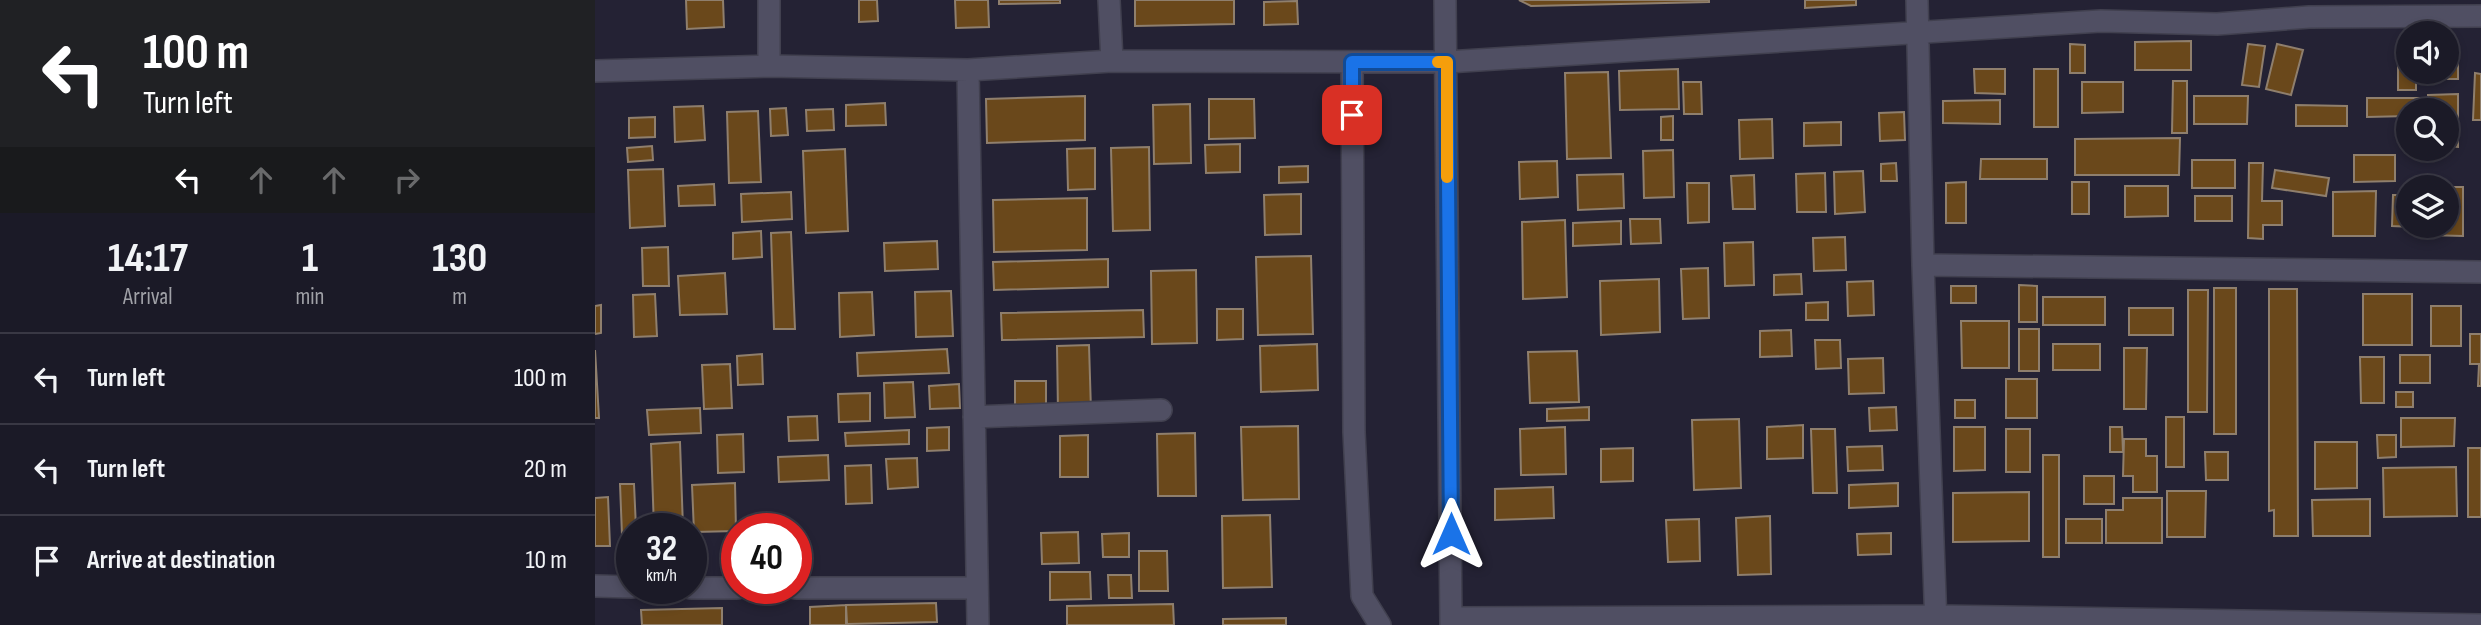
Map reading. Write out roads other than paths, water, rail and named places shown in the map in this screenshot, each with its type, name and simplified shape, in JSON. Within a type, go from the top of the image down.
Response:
[{"type":"street","points":[[769,0],[769,66]]},
{"type":"street","points":[[1109,0],[1112,61]]},
{"type":"street","points":[[1445,0],[1451,621],[2481,625]]},
{"type":"street","points":[[1917,0],[1936,621]]},
{"type":"street","points":[[595,71],[769,66],[968,70],[1112,61],[1447,62],[2101,21],[2217,24],[2309,8],[2481,16]]},
{"type":"street","points":[[1352,62],[1355,432],[1362,596],[1380,625]]},
{"type":"street","points":[[968,70],[978,625]]},
{"type":"street","points":[[1923,264],[2481,272]]},
{"type":"street","points":[[974,417],[1161,410]]},
{"type":"street","points":[[595,586],[616,587]]},
{"type":"street","points":[[812,588],[976,588]]}]
